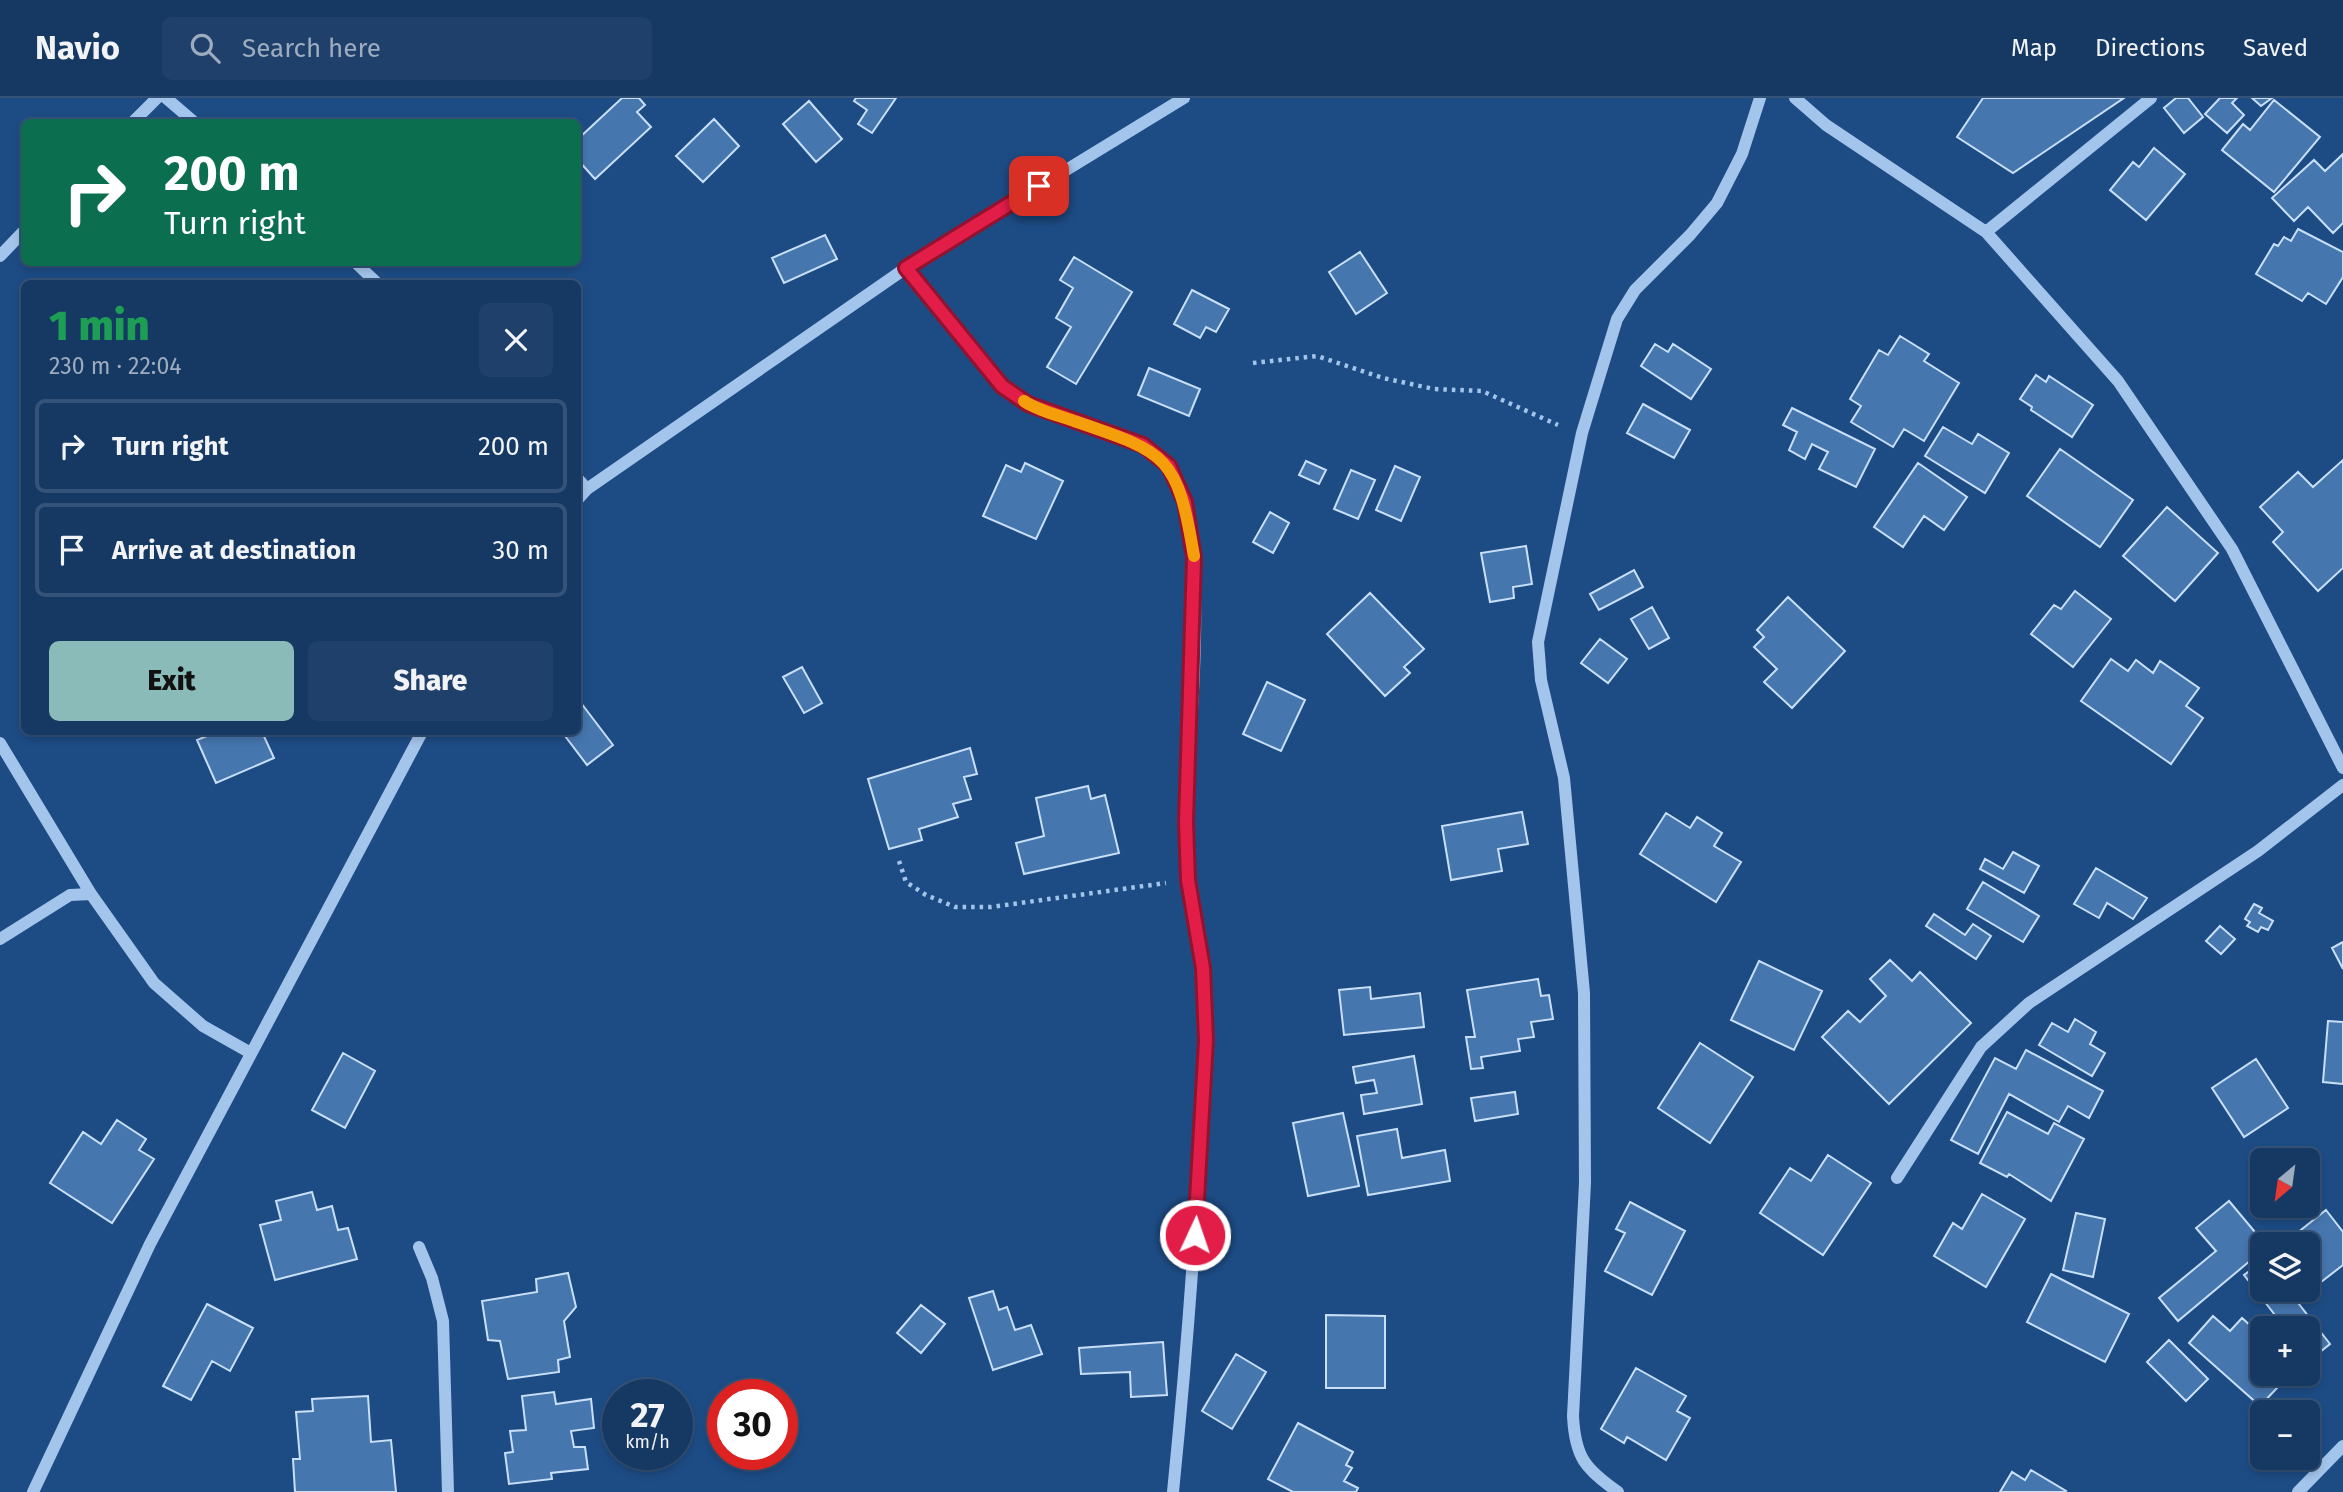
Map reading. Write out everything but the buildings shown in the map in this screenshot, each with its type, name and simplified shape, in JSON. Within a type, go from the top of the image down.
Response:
[{"type":"street","points":[[136,119],[157,98]]},
{"type":"street","points":[[166,98],[190,119]]},
{"type":"street","points":[[582,494],[906,268],[1184,98]]},
{"type":"street","points":[[1618,1492],[1589,1472],[1574,1444],[1573,1416],[1585,1183],[1584,993],[1564,778],[1541,680],[1538,642],[1582,432],[1617,319],[1635,290],[1690,235],[1717,203],[1742,154],[1760,98]]},
{"type":"street","points":[[1795,98],[1826,125],[1986,232],[2118,381],[2232,549],[2343,768]]},
{"type":"street","points":[[1986,232],[2151,98]]},
{"type":"street","points":[[0,256],[21,234]]},
{"type":"street","points":[[359,266],[374,280]]},
{"type":"street","points":[[906,268],[1002,386],[1028,404],[1143,445],[1169,466],[1185,502],[1194,558],[1186,822],[1188,880],[1203,968],[1206,1040],[1191,1318],[1173,1492]]},
{"type":"street","points":[[33,1492],[150,1244],[249,1052],[390,798],[421,735]]},
{"type":"street","points":[[0,743],[91,894],[154,983],[203,1026],[249,1052]]},
{"type":"street","points":[[1897,1178],[1981,1047],[2029,1003],[2258,851],[2343,785]]},
{"type":"street","points":[[0,939],[70,895],[91,894]]},
{"type":"street","points":[[419,1247],[432,1278],[443,1321],[448,1492]]},
{"type":"street","points":[[2298,1492],[2343,1446]]},
{"type":"path","points":[[1253,363],[1317,356],[1383,379],[1434,389],[1482,391],[1582,432]]},
{"type":"path","points":[[899,861],[906,882],[926,895],[955,907],[991,907],[1188,880]]},
{"type":"slow traffic","points":[[1024,401],[1143,445],[1169,466],[1185,502],[1194,556]]},
{"type":"route","points":[[1039,186],[906,268],[1002,386],[1028,404],[1143,445],[1169,466],[1185,502],[1194,558],[1192,701],[1186,822],[1188,880],[1203,968],[1206,1040],[1195,1235]]}]
